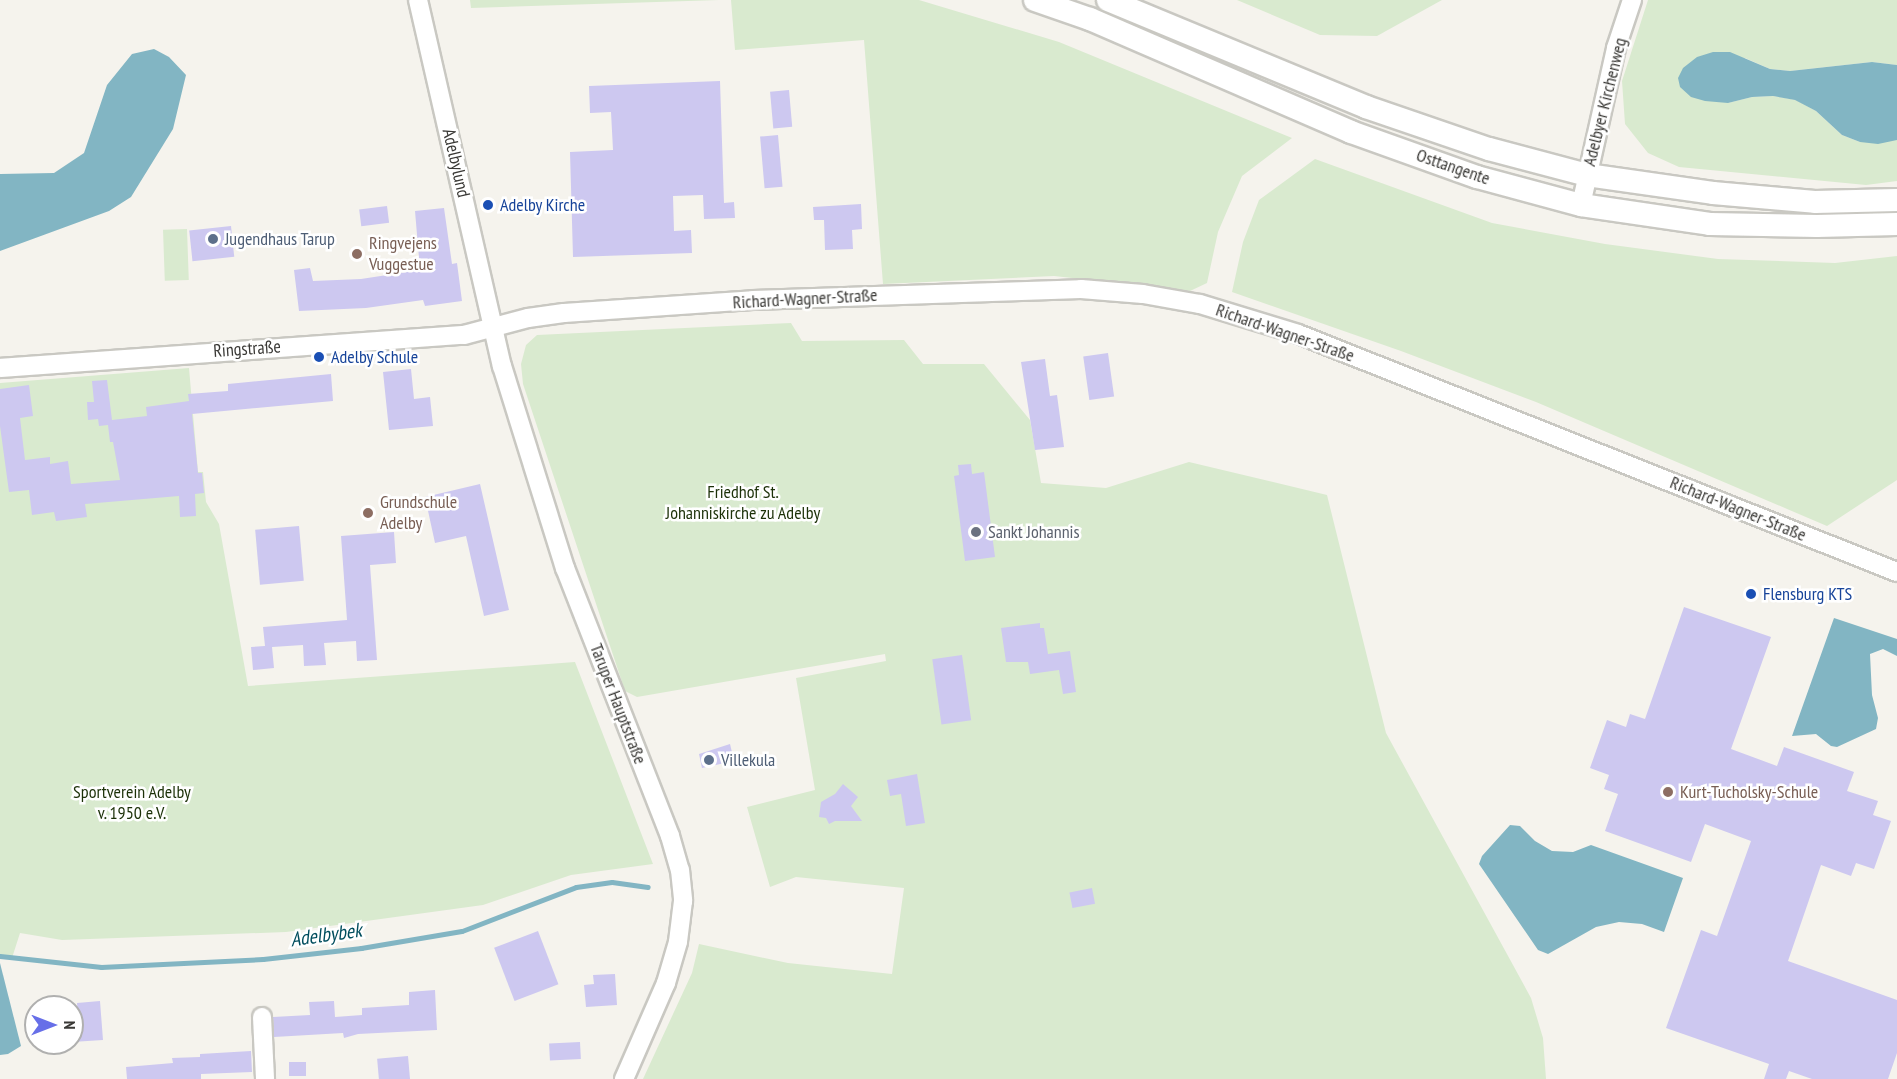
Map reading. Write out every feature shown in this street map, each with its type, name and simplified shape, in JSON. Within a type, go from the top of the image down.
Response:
[{"type":"main road","name":"Osttangente","points":[[1035,0],[1090,19],[1350,132],[1477,177],[1581,205],[1710,224],[1817,226],[1897,224]]},
{"type":"main road","name":"Osttangente","points":[[1108,0],[1365,107],[1489,149],[1587,175],[1713,194],[1815,202],[1897,200]]},
{"type":"street","name":"Adelbylund","points":[[418,0],[492,327]]},
{"type":"street","name":"Adelbyer Kirchenweg","points":[[1581,205],[1616,48],[1632,0]]},
{"type":"street","name":"Richard-Wagner-Straße","points":[[492,327],[528,318],[564,313],[753,300],[1081,289],[1176,298],[1251,318],[1298,334],[1897,572]]},
{"type":"street","name":"Ringstraße","points":[[0,368],[464,335],[492,327]]},
{"type":"street","name":"Taruper Hauptstraße","points":[[492,327],[565,568],[670,836],[680,870],[683,901],[678,942],[666,983],[624,1079]]},
{"type":"street","points":[[262,1017],[265,1079]]},
{"type":"green space","points":[[470,0],[719,0],[471,8]]},
{"type":"green space","points":[[731,0],[919,0],[1059,42],[1292,138],[1242,176],[1218,232],[1207,283],[1190,291],[1054,276],[883,284],[864,40],[735,50]]},
{"type":"green space","points":[[1237,0],[1442,0],[1377,36],[1320,35]]},
{"type":"green space","points":[[1648,0],[1897,0],[1897,65],[1872,62],[1790,71],[1770,69],[1745,58],[1728,103],[1752,97],[1773,96],[1796,100],[1816,111],[1842,135],[1860,142],[1897,140],[1897,181],[1866,185],[1679,167],[1648,153],[1625,124],[1622,81]]},
{"type":"green space","points":[[1315,159],[1492,223],[1605,244],[1718,259],[1835,263],[1897,256],[1897,480],[1827,526],[1536,402],[1401,351],[1232,292],[1243,242],[1259,200]]},
{"type":"green space","points":[[187,229],[189,280],[165,281],[163,230]]},
{"type":"green space","name":"Friedhof St. Johanniskirche zu Adelby","points":[[791,323],[802,341],[904,340],[923,364],[984,364],[1030,420],[1041,483],[1106,488],[1189,462],[1327,495],[1386,733],[1531,998],[1543,1038],[1546,1079],[643,1079],[692,973],[699,944],[788,963],[892,974],[904,888],[796,877],[770,887],[747,807],[815,790],[796,678],[886,661],[885,654],[637,697],[625,691],[523,384],[521,364],[526,345],[537,335]]},
{"type":"green space","name":"Sportverein Adelby v. 1950 e.V.","points":[[189,368],[198,472],[203,472],[206,502],[219,524],[248,686],[575,662],[653,864],[571,875],[483,905],[286,932],[62,940],[20,933],[12,958],[0,956],[0,383]]},
{"type":"water","points":[[154,49],[169,57],[186,75],[173,129],[131,197],[109,211],[0,251],[0,174],[54,173],[84,153],[107,85],[132,54]]},
{"type":"water","points":[[1713,52],[1730,52],[1770,69],[1790,71],[1872,62],[1897,65],[1897,140],[1878,144],[1860,142],[1842,135],[1816,111],[1795,100],[1773,96],[1752,97],[1728,103],[1691,97],[1680,87],[1678,78],[1683,68],[1697,57]]},
{"type":"water","points":[[1834,618],[1897,639],[1897,656],[1883,649],[1870,654],[1872,695],[1878,718],[1876,729],[1837,747],[1831,746],[1816,734],[1792,736]]},
{"type":"water","points":[[1510,825],[1520,826],[1535,841],[1552,851],[1573,852],[1591,845],[1683,878],[1664,932],[1642,924],[1619,922],[1596,927],[1548,954],[1538,950],[1479,864],[1482,856]]},
{"type":"water","points":[[0,963],[21,1046],[8,1054],[0,1055]]},
{"type":"building","points":[[720,81],[724,203],[734,202],[735,218],[704,219],[703,195],[673,196],[674,231],[691,230],[692,253],[573,257],[570,152],[613,150],[611,112],[590,113],[589,86]]},
{"type":"building","points":[[789,90],[792,127],[773,129],[770,92]]},
{"type":"building","points":[[778,135],[783,187],[765,188],[760,137]]},
{"type":"building","points":[[861,204],[862,229],[852,230],[853,249],[825,250],[824,220],[814,220],[813,207]]},
{"type":"building","points":[[387,206],[389,223],[361,226],[359,209]]},
{"type":"building","points":[[444,208],[452,264],[457,263],[462,301],[425,306],[423,300],[366,308],[299,311],[294,270],[310,268],[313,281],[361,279],[420,270],[415,211]]},
{"type":"building","points":[[231,226],[234,257],[192,261],[189,230]]},
{"type":"building","points":[[1108,353],[1114,397],[1089,400],[1083,356]]},
{"type":"building","points":[[1045,359],[1050,396],[1057,395],[1064,447],[1035,450],[1021,362]]},
{"type":"building","points":[[411,369],[414,399],[430,397],[433,426],[389,430],[383,372]]},
{"type":"building","points":[[331,374],[333,401],[192,414],[198,473],[202,473],[204,493],[195,494],[196,516],[180,517],[179,496],[85,504],[87,517],[56,521],[54,512],[32,515],[29,490],[9,492],[0,426],[0,389],[29,385],[33,416],[20,418],[25,460],[50,457],[50,464],[68,461],[71,484],[120,480],[108,425],[99,426],[98,419],[88,420],[87,402],[94,402],[92,381],[107,380],[112,420],[147,416],[146,407],[189,401],[188,394],[228,391],[228,384]]},
{"type":"building","name":"Sankt Johannis","points":[[971,464],[972,474],[984,472],[995,557],[965,561],[954,476],[959,475],[958,465]]},
{"type":"building","points":[[480,484],[509,610],[484,616],[466,536],[435,543],[425,497]]},
{"type":"building","points":[[299,526],[304,581],[260,585],[255,530]]},
{"type":"building","points":[[394,532],[396,563],[370,565],[377,660],[357,661],[356,641],[324,643],[326,665],[304,666],[303,645],[272,647],[274,668],[253,670],[251,647],[265,646],[263,627],[347,620],[341,536]]},
{"type":"building","points":[[1684,607],[1771,637],[1731,749],[1777,766],[1784,747],[1854,772],[1847,791],[1878,801],[1873,815],[1891,821],[1874,869],[1856,863],[1851,876],[1821,865],[1788,961],[1897,1000],[1897,1053],[1888,1079],[1812,1079],[1789,1071],[1786,1079],[1764,1079],[1769,1064],[1666,1028],[1701,930],[1717,936],[1751,841],[1705,824],[1691,862],[1605,831],[1618,794],[1604,789],[1609,775],[1590,768],[1607,720],[1626,727],[1630,714],[1645,719]]},
{"type":"building","points":[[1040,623],[1040,628],[1044,628],[1048,654],[1070,651],[1076,692],[1063,694],[1059,670],[1030,674],[1028,662],[1006,662],[1001,628]]},
{"type":"building","points":[[962,655],[971,720],[941,725],[932,659]]},
{"type":"building","points":[[730,744],[734,761],[702,768],[699,754]]},
{"type":"building","points":[[917,774],[925,823],[906,826],[901,794],[890,796],[887,780]]},
{"type":"building","points":[[843,784],[858,797],[851,806],[862,821],[835,821],[829,824],[826,818],[819,817],[821,802],[835,794]]},
{"type":"building","points":[[1092,888],[1095,904],[1072,908],[1069,892]]},
{"type":"building","points":[[538,931],[558,984],[515,1001],[494,948]]},
{"type":"building","points":[[615,974],[617,1005],[586,1007],[584,985],[594,984],[593,975]]},
{"type":"building","points":[[435,990],[437,1030],[358,1034],[344,1038],[343,1033],[274,1037],[273,1017],[310,1015],[309,1002],[334,1001],[335,1017],[362,1015],[362,1008],[409,1005],[409,992]]},
{"type":"building","points":[[100,1001],[103,1040],[84,1041],[84,1002]]},
{"type":"building","points":[[580,1042],[581,1059],[550,1061],[549,1044]]},
{"type":"building","points":[[251,1051],[252,1072],[201,1074],[201,1079],[127,1079],[126,1067],[173,1063],[172,1058],[200,1057],[200,1054]]},
{"type":"building","points":[[408,1056],[410,1079],[379,1079],[377,1059]]},
{"type":"building","points":[[289,1062],[306,1062],[306,1076],[289,1076]]},
{"type":"waterway","name":"Adelbybek","points":[[0,956],[101,967],[263,959],[361,948],[462,931],[576,887],[612,882],[648,887]]},
{"type":"place","name":"Adelby Kirche","points":[[488,205]]},
{"type":"place","name":"Jugendhaus Tarup","points":[[213,239]]},
{"type":"place","name":"Ringvejens Vuggestue","points":[[357,254]]},
{"type":"place","name":"Adelby Schule","points":[[319,357]]},
{"type":"place","name":"Grundschule Adelby","points":[[368,513]]},
{"type":"place","name":"Sankt Johannis","points":[[976,532]]},
{"type":"place","name":"Flensburg KTS","points":[[1751,594]]},
{"type":"place","name":"Villekula","points":[[709,760]]},
{"type":"place","name":"Kurt-Tucholsky-Schule","points":[[1668,792]]}]
